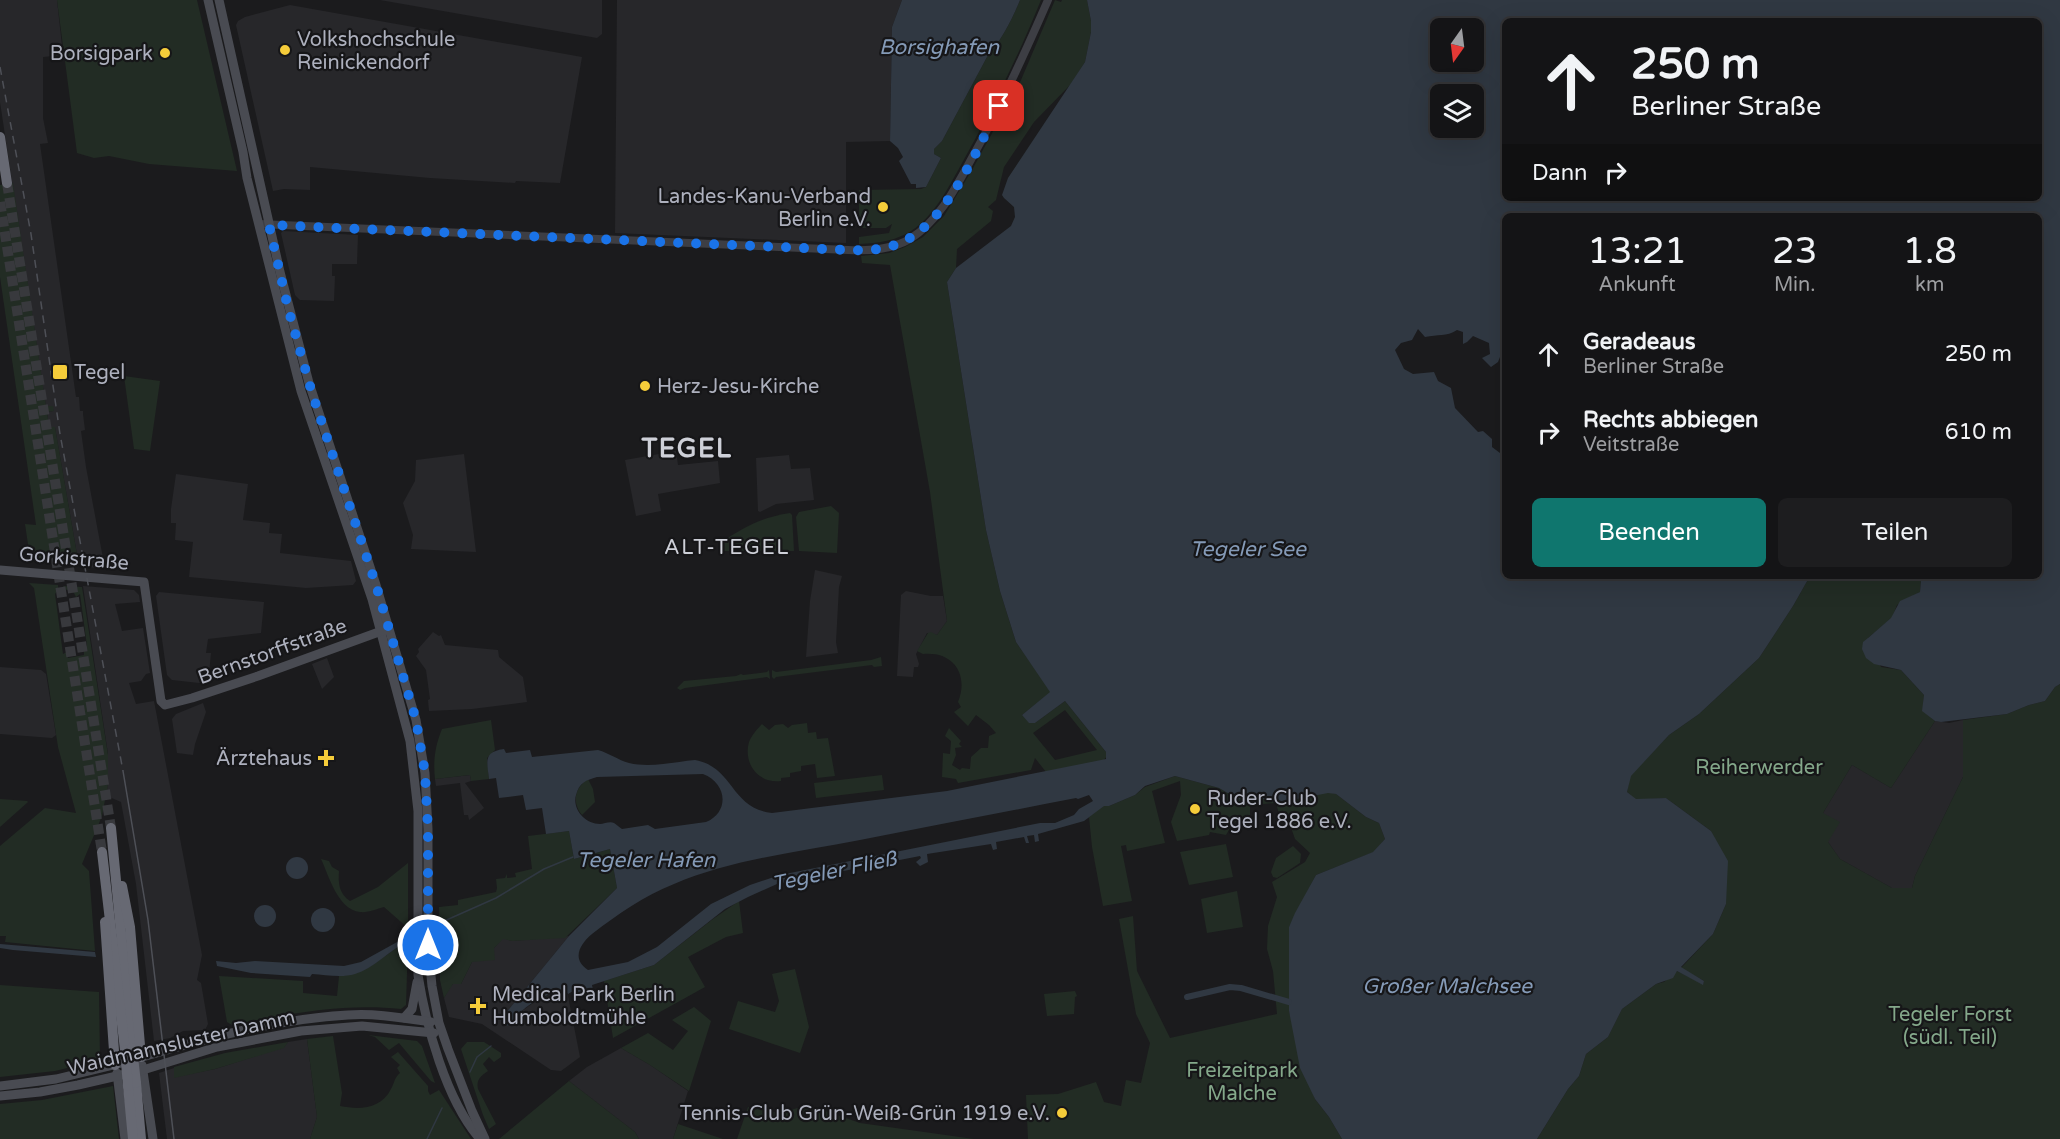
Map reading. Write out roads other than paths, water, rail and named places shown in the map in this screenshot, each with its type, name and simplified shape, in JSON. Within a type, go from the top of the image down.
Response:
[{"type":"highway","points":[[0,137],[7,183]]},
{"type":"highway","points":[[111,828],[105,868],[103,906],[115,1065]]},
{"type":"highway","points":[[107,852],[132,1084],[141,1139]]},
{"type":"highway","points":[[107,852],[126,905],[130,927],[141,1057]]},
{"type":"highway","points":[[105,868],[128,1049]]},
{"type":"highway","points":[[132,1084],[134,1139]]},
{"type":"main road","points":[[208,0],[247,178],[301,391],[418,730],[425,773],[428,830],[428,936],[432,986],[439,1023],[457,1075],[485,1139]]},
{"type":"main road","points":[[219,0],[288,308],[312,393],[342,479],[385,629],[407,731],[418,811],[418,975],[412,1010],[404,1018]]},
{"type":"main road","points":[[217,38],[223,37],[228,58],[233,62]]},
{"type":"main road","points":[[247,178],[258,176]]},
{"type":"main road","points":[[301,391],[312,393]]},
{"type":"main road","name":"Gorkistraße","points":[[0,570],[144,582],[161,701],[165,705]]},
{"type":"main road","name":"Bernstorffstraße","points":[[165,705],[258,676],[385,629]]},
{"type":"main road","points":[[418,975],[431,1033],[454,1098],[480,1139]]},
{"type":"main road","name":"Waidmannsluster Damm","points":[[0,1086],[56,1079],[216,1037],[290,1023],[348,1015],[404,1018],[439,1023]]},
{"type":"main road","name":"Waidmannsluster Damm","points":[[0,1096],[55,1090],[117,1077],[217,1047],[333,1027],[385,1027],[443,1034]]},
{"type":"main road","points":[[141,1057],[153,1139]]},
{"type":"main road","points":[[115,1065],[125,1139]]},
{"type":"street","points":[[259,224],[853,251],[874,250],[900,243],[923,229],[939,213],[983,138],[1027,49],[1048,0]]},
{"type":"water","name":"Borsighafen","points":[[902,0],[1020,0],[1006,30],[987,57],[942,141],[934,149],[934,154],[941,158],[926,187],[916,188],[916,184],[911,184],[899,161],[903,157],[890,141],[892,27]]},
{"type":"water","name":"Tegeler See","points":[[1087,0],[2060,0],[2060,684],[2045,701],[2007,714],[1935,721],[1922,711],[1924,695],[1901,670],[1874,664],[1866,658],[1862,649],[1863,642],[1891,618],[1900,601],[1920,592],[1922,579],[2042,579],[2042,213],[1502,213],[1502,358],[1500,357],[1498,362],[1491,367],[1482,358],[1490,354],[1489,343],[1473,336],[1463,344],[1463,332],[1457,330],[1425,337],[1418,329],[1412,340],[1401,343],[1395,350],[1404,369],[1413,374],[1434,372],[1438,381],[1451,388],[1455,408],[1478,432],[1483,431],[1492,439],[1492,447],[1502,454],[1502,579],[1808,579],[1759,658],[1699,714],[1669,735],[1631,776],[1627,792],[1636,799],[1666,798],[1711,831],[1728,861],[1726,904],[1713,934],[1681,967],[1704,981],[1703,985],[1677,971],[1673,978],[1656,984],[1622,1009],[1608,1037],[1586,1054],[1579,1076],[1568,1089],[1537,1139],[1342,1139],[1315,1099],[1300,1068],[1289,1011],[1289,927],[1316,875],[1373,852],[1385,839],[1379,823],[1366,817],[1336,794],[1328,793],[1272,802],[1261,798],[1238,799],[1219,788],[1175,776],[1145,786],[1135,795],[1104,806],[1084,821],[1038,834],[1039,841],[1035,842],[1034,835],[1027,836],[1029,843],[1026,843],[1024,837],[996,842],[997,849],[993,850],[991,844],[927,854],[928,862],[920,866],[916,862],[921,858],[920,856],[777,884],[725,909],[654,965],[592,985],[593,990],[576,994],[575,990],[568,994],[566,991],[549,994],[526,1007],[508,1026],[500,1020],[569,936],[617,888],[610,849],[574,859],[569,831],[546,834],[542,808],[526,810],[523,795],[499,798],[496,778],[489,779],[487,762],[489,755],[497,750],[504,749],[506,753],[530,750],[532,757],[598,750],[629,763],[645,765],[695,760],[708,764],[718,771],[748,804],[758,810],[772,813],[947,791],[1106,759],[1106,752],[1065,701],[1035,723],[1029,723],[1022,715],[1050,692],[1016,642],[1000,591],[986,530],[947,282],[956,268],[1011,226],[1015,217],[1014,207],[1002,195],[1008,178],[1085,62],[1091,32]],"holes":[[[703,774],[717,784],[722,798],[719,812],[706,822],[655,829],[648,825],[622,829],[612,822],[600,824],[585,819],[576,805],[577,791],[581,785],[597,777]],[[1089,795],[1093,801],[1079,809],[1074,815],[1055,823],[1040,823],[780,875],[750,885],[711,904],[657,947],[628,962],[588,970],[580,961],[581,947],[602,927],[652,894],[696,875],[766,857],[1078,799]]]},
{"type":"water","points":[[297,857],[305,860],[308,868],[305,876],[297,879],[289,876],[286,868],[289,860]]},
{"type":"water","points":[[265,905],[273,908],[276,916],[273,924],[265,927],[257,924],[254,916],[257,908]]},
{"type":"water","points":[[323,908],[328,909],[334,915],[334,925],[328,931],[323,932],[318,931],[312,925],[311,920],[312,915],[318,909]]},
{"type":"water","points":[[408,936],[408,941],[375,964],[362,972],[350,975],[312,974],[310,977],[251,973],[217,966],[216,961],[344,966],[361,962]]},
{"type":"water","points":[[0,944],[95,952],[96,957],[13,950],[0,948]]},
{"type":"waterway","name":"Tegeler Hafen","points":[[433,926],[496,898],[544,869],[573,857]]},
{"type":"waterway","points":[[408,939],[415,935]]},
{"type":"waterway","points":[[1187,997],[1230,987],[1289,1002]]},
{"type":"waterway","name":"Tegeler Fließ","points":[[470,1072],[477,1057],[491,1046]]},
{"type":"waterway","name":"Tegeler Fließ","points":[[427,1139],[442,1108]]},
{"type":"tunnel","points":[[7,183],[111,828]]},
{"type":"tunnel","points":[[0,202],[102,852]]},
{"type":"tram line","points":[[123,771],[148,920],[174,1139]]},
{"type":"railway","points":[[0,67],[31,234],[60,434],[123,771]]},
{"type":"place","name":"Volkshochschule Reinickendorf","points":[[285,50]]},
{"type":"place","name":"Borsigpark","points":[[165,53]]},
{"type":"place","name":"Landes-Kanu-Verband Berlin e.V.","points":[[883,207]]},
{"type":"place","name":"Tegel","points":[[60,372]]},
{"type":"place","name":"Herz-Jesu-Kirche","points":[[645,386]]},
{"type":"place","name":"Ärztehaus","points":[[326,758]]},
{"type":"place","name":"Ruder-Club Tegel 1886 e.V.","points":[[1195,809]]},
{"type":"place","name":"Medical Park Berlin Humboldtmühle","points":[[478,1006]]},
{"type":"place","name":"Tennis-Club Grün-Weiß-Grün 1919 e.V.","points":[[1062,1113]]},
{"type":"district","name":"TEGEL","points":[[687,448]]},
{"type":"district","name":"ALT-TEGEL","points":[[727,547]]},
{"type":"park label","name":"Reiherwerder","points":[[1759,767]]},
{"type":"park label","name":"Tegeler Forst (südl. Teil)","points":[[1950,1026]]},
{"type":"park label","name":"Freizeitpark Malche","points":[[1242,1082]]},
{"type":"water label","name":"Großer Malchsee","points":[[1447,986]]}]
